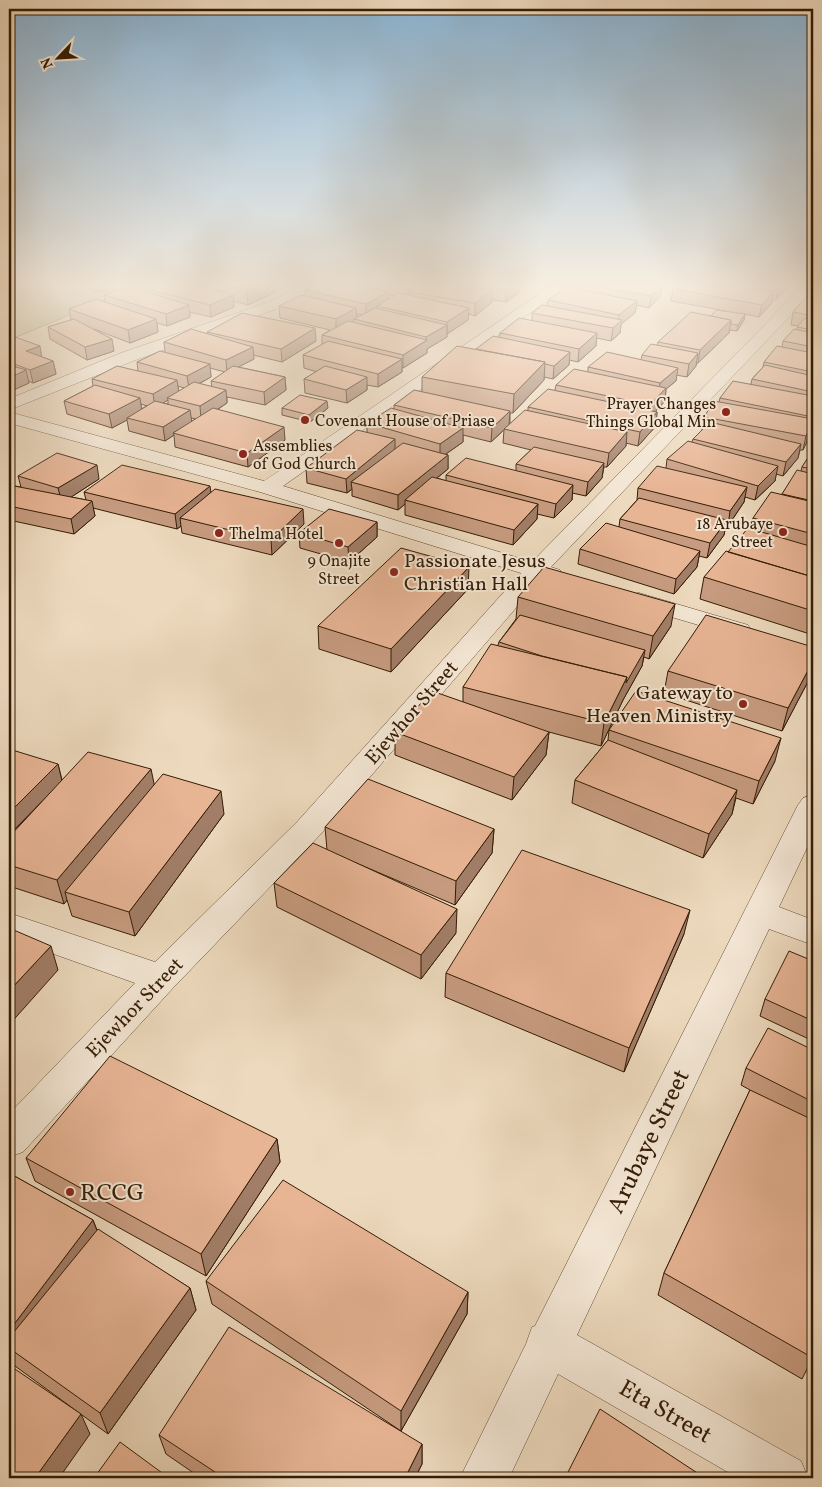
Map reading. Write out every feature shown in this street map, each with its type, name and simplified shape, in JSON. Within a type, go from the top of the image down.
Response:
[{"type":"street","points":[[9,405],[137,353]]},
{"type":"street","points":[[267,488],[463,353]]},
{"type":"street","name":"Ejewhor Street","points":[[9,1140],[161,978],[308,829],[536,570],[746,353]]},
{"type":"street","points":[[9,416],[267,488],[574,581]]},
{"type":"street","points":[[622,596],[756,635]]},
{"type":"street","name":"Arubaye Street","points":[[484,1478],[548,1343],[813,805]]},
{"type":"street","points":[[761,913],[813,933]]},
{"type":"street","points":[[9,925],[161,978]]},
{"type":"street","name":"Eta Street","points":[[548,1343],[784,1478]]},
{"type":"building","points":[[9,353],[32,353],[53,361],[30,370],[9,362]]},
{"type":"building","points":[[155,353],[169,353],[210,364],[187,376],[137,362]]},
{"type":"building","points":[[203,353],[240,353],[226,360]]},
{"type":"building","points":[[306,353],[379,353],[402,359],[378,374],[303,355]]},
{"type":"building","points":[[449,353],[498,353],[545,362],[514,394],[422,377]]},
{"type":"building","points":[[499,353],[568,353],[554,366],[545,364],[545,362]]},
{"type":"building","points":[[605,353],[613,353],[678,368],[660,383],[588,367]]},
{"type":"building","points":[[643,353],[698,353],[689,364],[642,355]]},
{"type":"building","points":[[771,353],[813,353],[813,372],[764,362]]},
{"type":"building","points":[[9,365],[26,370],[9,378]]},
{"type":"building","points":[[765,365],[813,376],[813,392],[752,379]]},
{"type":"building","points":[[117,366],[177,380],[153,394],[92,379]]},
{"type":"building","points":[[233,366],[285,377],[264,392],[211,381]]},
{"type":"building","points":[[325,366],[367,377],[346,390],[304,379]]},
{"type":"building","points":[[574,369],[666,388],[650,405],[556,385]]},
{"type":"building","points":[[733,381],[813,396],[813,417],[720,398]]},
{"type":"building","points":[[194,382],[226,390],[200,406],[167,398]]},
{"type":"building","points":[[95,385],[140,398],[109,414],[64,401]]},
{"type":"building","points":[[548,389],[657,412],[640,432],[528,407]]},
{"type":"building","points":[[414,390],[510,411],[492,428],[394,405]]},
{"type":"building","points":[[300,395],[327,401],[309,415],[282,408]]},
{"type":"building","points":[[155,401],[190,410],[163,427],[127,418]]},
{"type":"building","points":[[714,401],[813,419],[813,421],[806,436],[704,417]]},
{"type":"building","points":[[213,408],[284,427],[247,453],[173,433]]},
{"type":"building","points":[[391,408],[463,428],[440,444],[367,423]]},
{"type":"building","points":[[525,410],[627,432],[609,453],[504,429]]},
{"type":"building","points":[[710,422],[801,444],[786,462],[693,439]]},
{"type":"building","points":[[357,430],[395,439],[346,479],[306,468]]},
{"type":"building","points":[[688,441],[778,466],[758,486],[667,459]]},
{"type":"building","points":[[403,443],[448,455],[398,495],[351,482]]},
{"type":"building","points":[[534,447],[604,463],[588,482],[516,464]]},
{"type":"building","points":[[813,450],[813,469],[802,467]]},
{"type":"building","points":[[57,453],[97,465],[58,488],[18,476]]},
{"type":"building","points":[[466,458],[573,485],[556,504],[446,475]]},
{"type":"building","points":[[122,465],[210,486],[175,514],[84,492]]},
{"type":"building","points":[[657,466],[747,487],[730,511],[638,488]]},
{"type":"building","points":[[797,470],[813,474],[813,501],[782,494]]},
{"type":"building","points":[[432,477],[538,504],[514,530],[405,500]]},
{"type":"building","points":[[9,485],[92,501],[71,519],[9,506]]},
{"type":"building","points":[[215,489],[303,509],[271,540],[180,518]]},
{"type":"building","points":[[771,492],[813,502],[813,534],[753,518]]},
{"type":"building","points":[[639,498],[727,520],[710,543],[620,519]]},
{"type":"building","points":[[329,509],[377,522],[348,547],[299,533]]},
{"type":"building","points":[[606,523],[700,551],[676,579],[580,549]]},
{"type":"building","points":[[748,528],[813,547],[813,577],[728,552]]},
{"type":"building","points":[[401,548],[469,567],[391,649],[318,626]]},
{"type":"building","points":[[726,551],[813,577],[813,611],[704,577]]},
{"type":"building","points":[[544,567],[675,604],[653,636],[518,597]]},
{"type":"building","points":[[520,615],[645,650],[626,683],[627,677],[542,656],[499,642]]},
{"type":"building","points":[[706,615],[813,647],[813,661],[788,708],[668,671]]},
{"type":"building","points":[[491,644],[627,677],[604,723],[463,687]]},
{"type":"building","points":[[432,691],[549,732],[514,777],[395,732]]},
{"type":"building","points":[[636,691],[781,738],[759,781],[609,730]]},
{"type":"building","points":[[608,740],[737,790],[709,834],[575,780]]},
{"type":"building","points":[[9,749],[58,764],[9,813]]},
{"type":"building","points":[[88,752],[151,769],[57,880],[9,865],[9,837]]},
{"type":"building","points":[[163,774],[221,791],[129,912],[65,892]]},
{"type":"building","points":[[368,779],[494,829],[456,881],[325,827]]},
{"type":"building","points":[[313,843],[457,909],[421,955],[274,883]]},
{"type":"building","points":[[522,850],[690,910],[629,1048],[446,973]]},
{"type":"building","points":[[9,928],[51,946],[9,991]]},
{"type":"building","points":[[789,951],[813,961],[813,1021],[765,999]]},
{"type":"building","points":[[768,1028],[813,1050],[813,1102],[746,1068]]},
{"type":"building","points":[[110,1056],[277,1139],[201,1254],[26,1158]]},
{"type":"building","points":[[750,1090],[813,1120],[813,1358],[664,1273]]},
{"type":"building","points":[[9,1173],[93,1220],[9,1331]]},
{"type":"building","points":[[283,1180],[468,1292],[401,1411],[206,1281]]},
{"type":"building","points":[[98,1229],[190,1288],[100,1413],[9,1348],[9,1338]]},
{"type":"building","points":[[229,1327],[422,1444],[405,1478],[224,1478],[159,1435]]},
{"type":"building","points":[[9,1365],[81,1414],[35,1478],[9,1478]]},
{"type":"building","points":[[600,1409],[705,1478],[565,1478]]},
{"type":"building","points":[[120,1442],[169,1478],[94,1478]]},
{"type":"place","name":"Prayer Changes Things Global Min","points":[[726,412]]},
{"type":"place","name":"Covenant House of Priase","points":[[305,420]]},
{"type":"place","name":"Assemblies of God Church","points":[[243,454]]},
{"type":"place","name":"18 Arubaye Street","points":[[783,532]]},
{"type":"place","name":"Thelma Hotel","points":[[219,533]]},
{"type":"place","name":"9 Onajite Street","points":[[339,543]]},
{"type":"place","name":"Passionate Jesus Christian Hall","points":[[394,572]]},
{"type":"place","name":"Gateway to Heaven Ministry","points":[[743,704]]},
{"type":"place","name":"RCCG","points":[[70,1192]]}]
